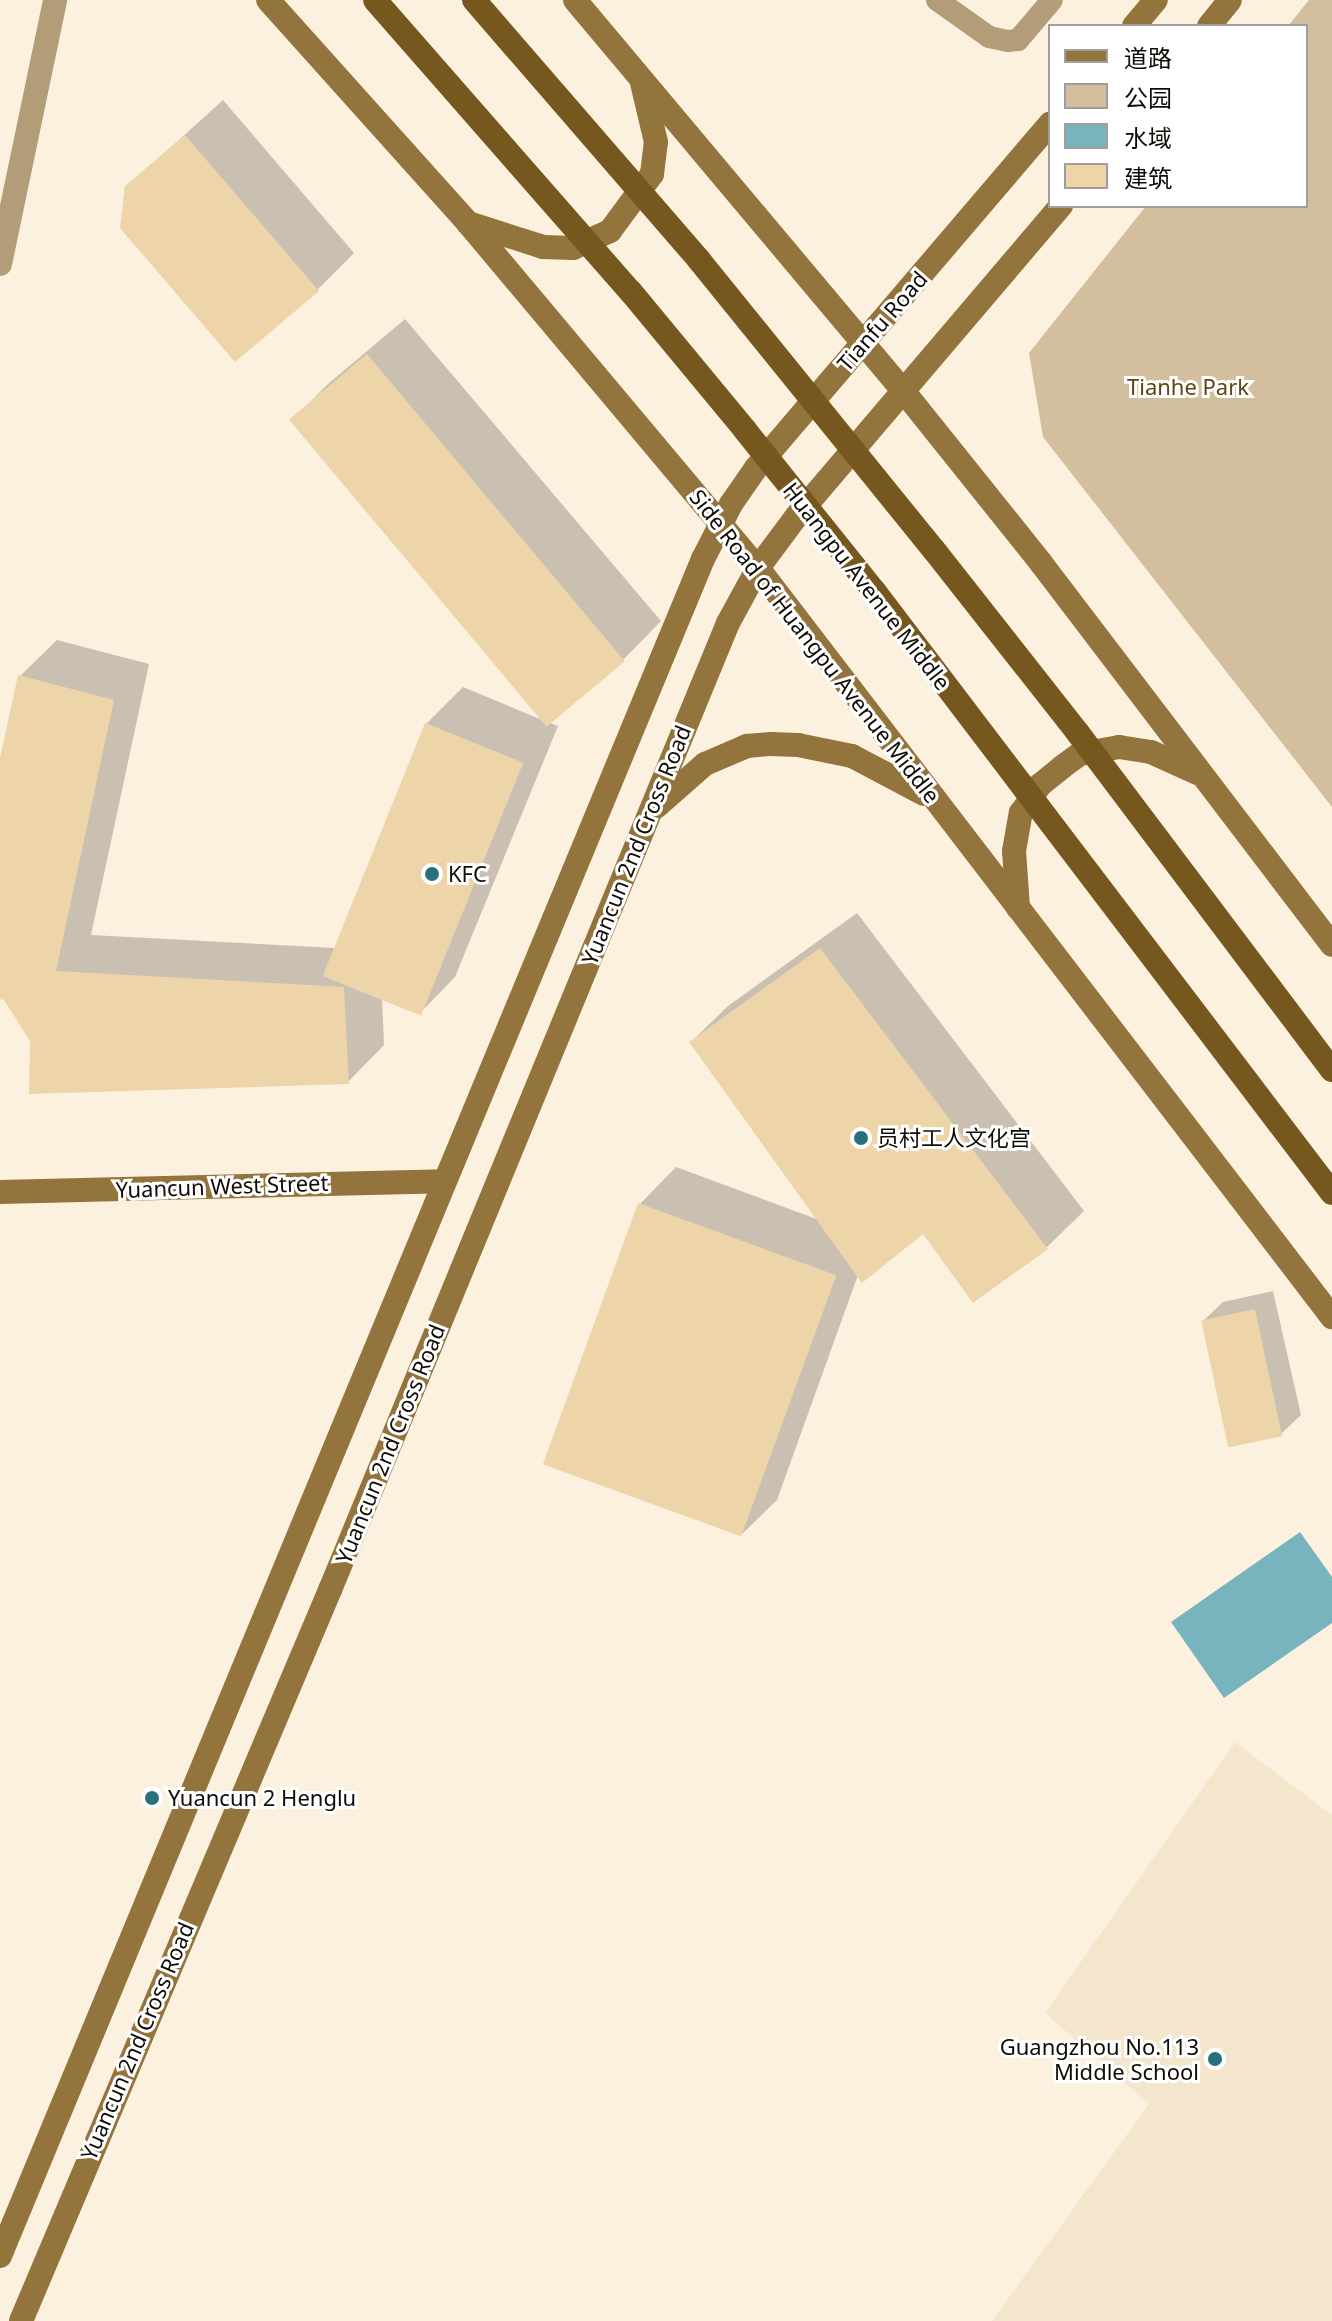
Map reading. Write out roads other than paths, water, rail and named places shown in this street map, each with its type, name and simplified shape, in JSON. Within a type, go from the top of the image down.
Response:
[{"type":"main road","name":"Side Road of Huangpu Avenue Middle","points":[[268,0],[468,223],[758,568],[1332,1317]]},
{"type":"main road","name":"Huangpu Avenue Middle","points":[[375,0],[631,292],[875,592],[1332,1193]]},
{"type":"main road","points":[[474,0],[679,236],[925,538],[1078,733],[1332,1070]]},
{"type":"main road","points":[[575,0],[905,393],[1041,563],[1332,945]]},
{"type":"main road","points":[[1136,24],[1156,0]]},
{"type":"main road","points":[[1211,24],[1230,0]]},
{"type":"main road","points":[[468,223],[543,247],[573,248],[610,231],[652,174],[656,142],[641,76]]},
{"type":"main road","name":"Tianfu Road","points":[[721,523],[756,468],[1048,126]]},
{"type":"main road","points":[[758,568],[796,517],[905,393],[1059,208]]},
{"type":"main road","name":"Yuancun 2nd Cross Road","points":[[0,2256],[444,1181],[691,588],[721,523]]},
{"type":"main road","name":"Yuancun 2nd Cross Road","points":[[21,2321],[330,1590],[728,623],[758,568]]},
{"type":"main road","points":[[647,818],[682,781],[705,764],[747,746],[771,744],[798,745],[852,756],[882,769],[937,802]]},
{"type":"main road","points":[[1018,908],[1014,851],[1021,813],[1040,785],[1062,767],[1080,754],[1119,747],[1151,752],[1199,774]]},
{"type":"main road","name":"Yuancun West Street","points":[[0,1192],[444,1181]]},
{"type":"street","points":[[0,264],[55,0]]},
{"type":"lane","points":[[937,0],[989,37],[1008,41],[1018,40],[1052,0]]},
{"type":"water","points":[[1300,1532],[1332,1577],[1332,1623],[1224,1698],[1171,1622]]},
{"type":"place","name":"KFC","points":[[432,874]]},
{"type":"place","name":"员村工人文化宫","points":[[861,1138]]},
{"type":"place","name":"Yuancun 2 Henglu","points":[[152,1798]]},
{"type":"place","name":"Guangzhou No.113 Middle School","points":[[1215,2059]]},
{"type":"park label","name":"Tianhe Park","points":[[1188,387]]}]
